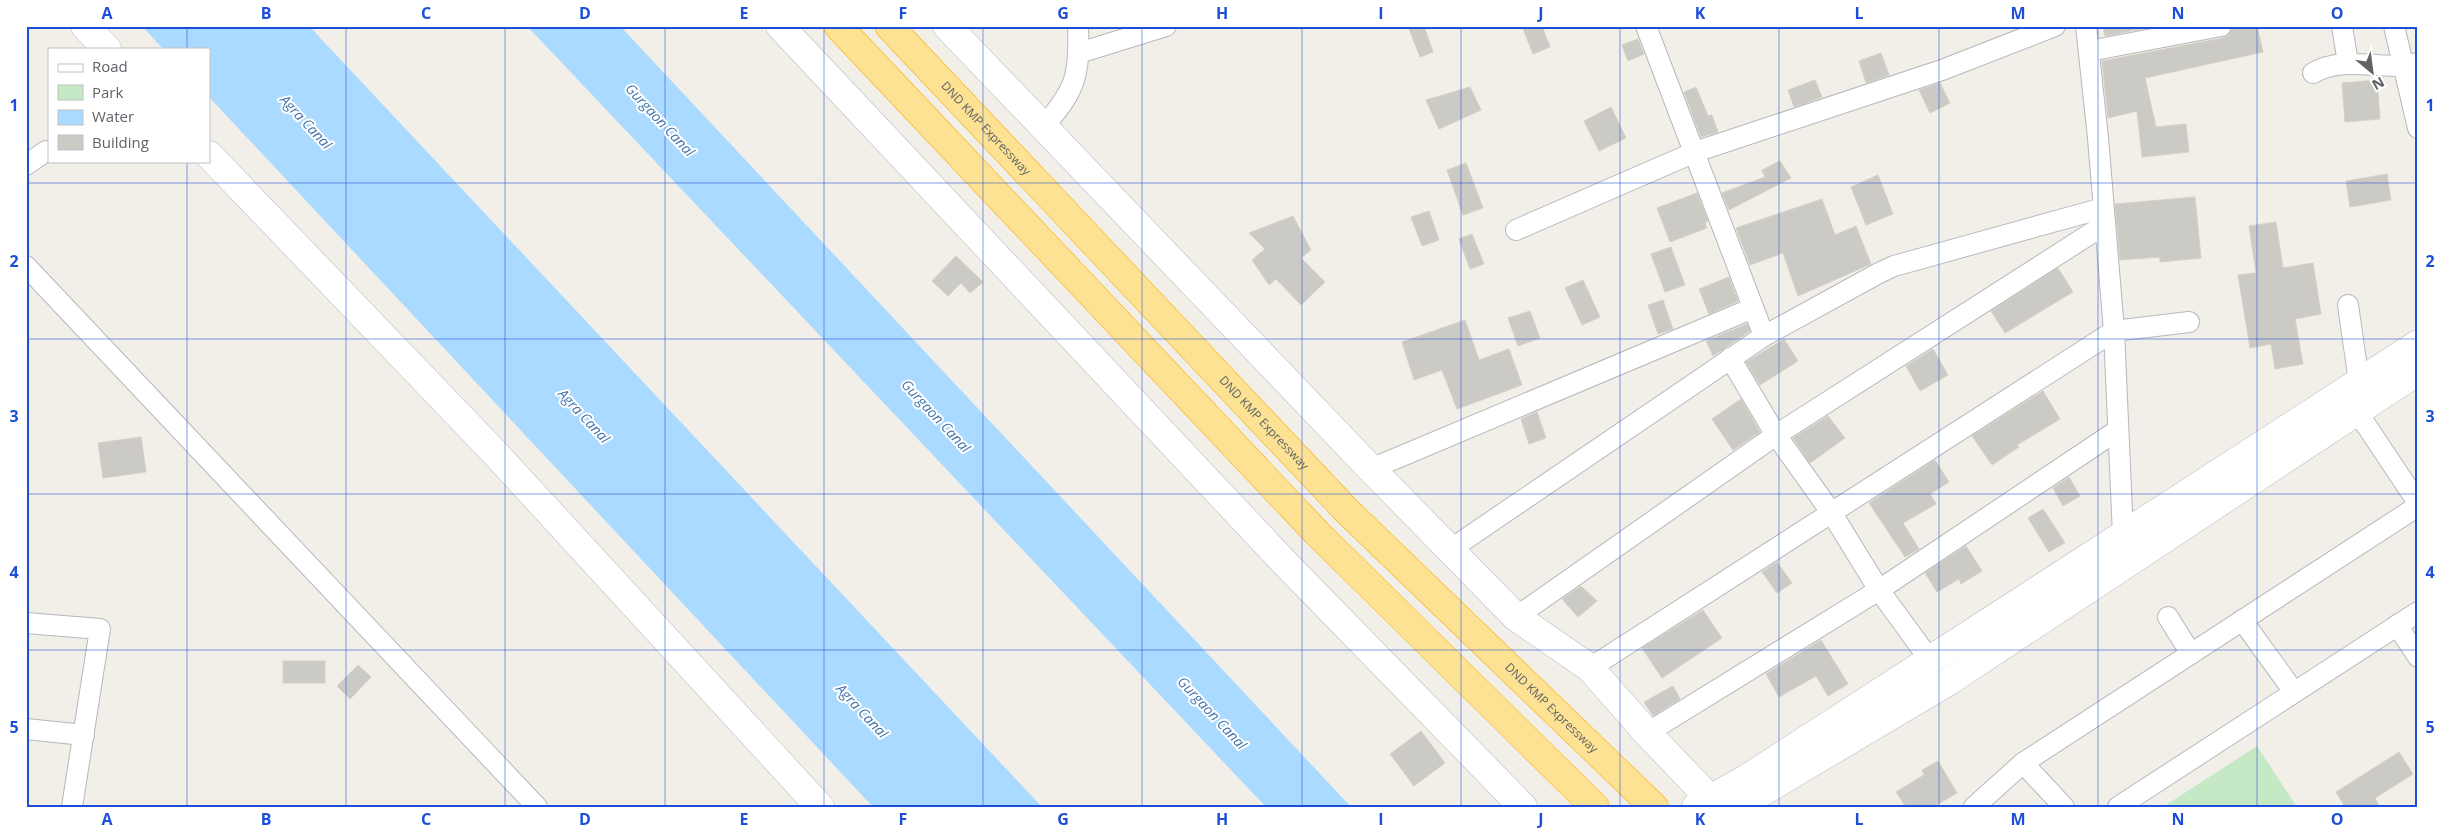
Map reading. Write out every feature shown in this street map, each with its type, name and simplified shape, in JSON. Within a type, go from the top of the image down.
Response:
[{"type":"highway","points":[[838,26],[1317,533],[1595,807]]},
{"type":"highway","name":"DND KMP Expressway","points":[[889,26],[1347,511],[1591,744],[1654,807]]},
{"type":"street","points":[[86,26],[106,48]]},
{"type":"street","points":[[780,26],[1282,560],[1523,807]]},
{"type":"street","points":[[947,26],[1371,469],[1516,617],[1590,668],[1708,804],[2418,344]]},
{"type":"street","points":[[1043,127],[1062,106],[1071,91],[1077,74],[1079,53],[1078,26]]},
{"type":"street","points":[[1079,53],[1166,26]]},
{"type":"street","points":[[1516,230],[1695,152],[1942,70],[2055,26]]},
{"type":"street","points":[[2086,26],[2114,331],[2123,535]]},
{"type":"street","points":[[2089,51],[2221,26]]},
{"type":"street","points":[[2342,26],[2348,63]]},
{"type":"street","points":[[2394,26],[2411,65],[2418,128]]},
{"type":"street","points":[[1652,28],[1695,152],[1764,336]]},
{"type":"street","points":[[2313,73],[2324,67],[2348,63],[2411,65]]},
{"type":"street","points":[[26,165],[46,151]]},
{"type":"street","points":[[210,156],[495,453],[820,807]]},
{"type":"street","points":[[1451,549],[1764,336],[1894,266],[2104,217]]},
{"type":"street","points":[[1516,617],[1776,435],[2104,217]]},
{"type":"street","points":[[26,266],[537,807]]},
{"type":"street","points":[[2348,305],[2359,382]]},
{"type":"street","points":[[1371,469],[1754,308]]},
{"type":"street","points":[[1590,668],[2114,331],[2189,322]]},
{"type":"street","points":[[1730,358],[1776,435],[1831,512],[1880,590],[1930,660]]},
{"type":"street","points":[[1737,807],[1949,681],[2356,410],[2418,371]]},
{"type":"street","points":[[1974,807],[2023,763],[2418,504],[2356,410]]},
{"type":"street","points":[[1647,734],[1880,590],[2118,430]]},
{"type":"street","points":[[2118,807],[2418,612]]},
{"type":"street","points":[[2168,618],[2191,654]]},
{"type":"street","points":[[2242,620],[2294,692]]},
{"type":"street","points":[[26,623],[100,629],[72,807]]},
{"type":"street","points":[[2397,626],[2418,656]]},
{"type":"street","points":[[26,729],[84,735]]},
{"type":"street","points":[[2023,763],[2064,807]]},
{"type":"green space","points":[[2257,746],[2297,807],[2163,807]]},
{"type":"water","name":"Agra Canal","points":[[142,26],[309,26],[1042,807],[873,807],[210,98],[210,48],[162,48]]},
{"type":"water","name":"Gurgaon Canal","points":[[527,26],[620,26],[1351,807],[1266,807]]},
{"type":"building","points":[[1408,26],[1424,26],[1433,52],[1420,57]]},
{"type":"building","points":[[1522,26],[1542,26],[1550,47],[1533,54]]},
{"type":"building","points":[[2103,26],[2156,26],[2105,36]]},
{"type":"building","points":[[2233,26],[2257,26],[2263,52],[2145,78],[2156,127],[2186,124],[2189,152],[2142,157],[2137,111],[2108,118],[2102,61],[2223,38],[2229,35]]},
{"type":"building","points":[[1638,39],[1644,54],[1628,61],[1622,45]]},
{"type":"building","points":[[1881,53],[1889,75],[1866,83],[1859,61]]},
{"type":"building","points":[[1815,80],[1822,97],[1794,107],[1788,90]]},
{"type":"building","points":[[2377,80],[2380,119],[2345,122],[2342,83]]},
{"type":"building","points":[[1940,83],[1950,103],[1930,113],[1919,90]]},
{"type":"building","points":[[1470,87],[1481,110],[1439,129],[1426,100]]},
{"type":"building","points":[[1696,87],[1708,116],[1712,115],[1718,132],[1701,137],[1684,92]]},
{"type":"building","points":[[1611,107],[1626,138],[1599,151],[1584,121]]},
{"type":"building","points":[[1780,161],[1791,178],[1729,210],[1722,193],[1765,177],[1762,170]]},
{"type":"building","points":[[1466,163],[1483,208],[1463,215],[1447,170]]},
{"type":"building","points":[[2387,174],[2391,200],[2350,207],[2346,181]]},
{"type":"building","points":[[1878,175],[1893,214],[1866,225],[1851,187]]},
{"type":"building","points":[[1697,193],[1708,221],[1705,223],[1707,228],[1670,242],[1657,208]]},
{"type":"building","points":[[2195,197],[2201,258],[2160,262],[2160,257],[2120,260],[2115,204]]},
{"type":"building","points":[[1822,199],[1835,235],[1856,226],[1871,264],[1798,296],[1783,253],[1750,265],[1736,228]]},
{"type":"building","points":[[1429,211],[1439,240],[1422,246],[1411,217]]},
{"type":"building","points":[[1293,216],[1311,250],[1301,258],[1325,282],[1301,305],[1276,279],[1269,285],[1252,260],[1265,249],[1249,233]]},
{"type":"building","points":[[2276,222],[2283,268],[2313,263],[2321,314],[2295,319],[2303,364],[2275,369],[2271,344],[2250,348],[2238,275],[2256,273],[2249,226]]},
{"type":"building","points":[[1472,234],[1484,264],[1470,269],[1459,239]]},
{"type":"building","points":[[1671,247],[1685,285],[1665,292],[1651,254]]},
{"type":"building","points":[[956,256],[983,282],[970,293],[961,283],[948,296],[932,281]]},
{"type":"building","points":[[2058,268],[2073,292],[2005,333],[1991,311]]},
{"type":"building","points":[[1729,277],[1738,301],[1709,314],[1699,289]]},
{"type":"building","points":[[1583,280],[1600,317],[1582,325],[1565,288]]},
{"type":"building","points":[[1663,300],[1673,329],[1658,334],[1648,305]]},
{"type":"building","points":[[1530,311],[1540,338],[1518,346],[1508,318]]},
{"type":"building","points":[[1465,320],[1479,360],[1509,349],[1522,385],[1457,409],[1442,370],[1414,380],[1402,342]]},
{"type":"building","points":[[1747,324],[1750,331],[1713,356],[1706,341]]},
{"type":"building","points":[[1784,339],[1798,361],[1760,385],[1746,362]]},
{"type":"building","points":[[1933,349],[1948,375],[1920,391],[1906,366]]},
{"type":"building","points":[[2043,391],[2060,419],[2017,445],[2019,447],[1992,465],[1972,436]]},
{"type":"building","points":[[1741,399],[1760,432],[1733,450],[1712,419]]},
{"type":"building","points":[[1537,412],[1546,438],[1529,444],[1521,419]]},
{"type":"building","points":[[1828,416],[1845,438],[1810,463],[1793,438]]},
{"type":"building","points":[[141,437],[146,472],[103,478],[98,443]]},
{"type":"building","points":[[1935,460],[1949,482],[1930,494],[1936,504],[1903,523],[1919,549],[1905,557],[1869,503]]},
{"type":"building","points":[[2069,477],[2080,496],[2063,506],[2053,488]]},
{"type":"building","points":[[2043,509],[2065,543],[2049,552],[2028,518]]},
{"type":"building","points":[[1966,546],[1982,571],[1961,584],[1959,579],[1937,592],[1925,573]]},
{"type":"building","points":[[1777,562],[1792,583],[1777,593],[1762,572]]},
{"type":"building","points":[[1581,586],[1597,601],[1578,617],[1562,599]]},
{"type":"building","points":[[1703,610],[1722,638],[1662,678],[1642,648]]},
{"type":"building","points":[[1821,640],[1848,684],[1828,696],[1816,676],[1779,697],[1766,674]]},
{"type":"building","points":[[283,661],[325,661],[325,683],[283,683]]},
{"type":"building","points":[[358,665],[371,677],[350,699],[337,686]]},
{"type":"building","points":[[1673,686],[1680,699],[1653,716],[1644,702]]},
{"type":"building","points":[[1421,731],[1445,763],[1414,786],[1390,754]]},
{"type":"building","points":[[2399,752],[2413,774],[2375,798],[2380,807],[2345,807],[2336,792]]},
{"type":"building","points":[[1938,761],[1957,793],[1933,807],[1906,807],[1896,792],[1924,775],[1922,770]]}]
